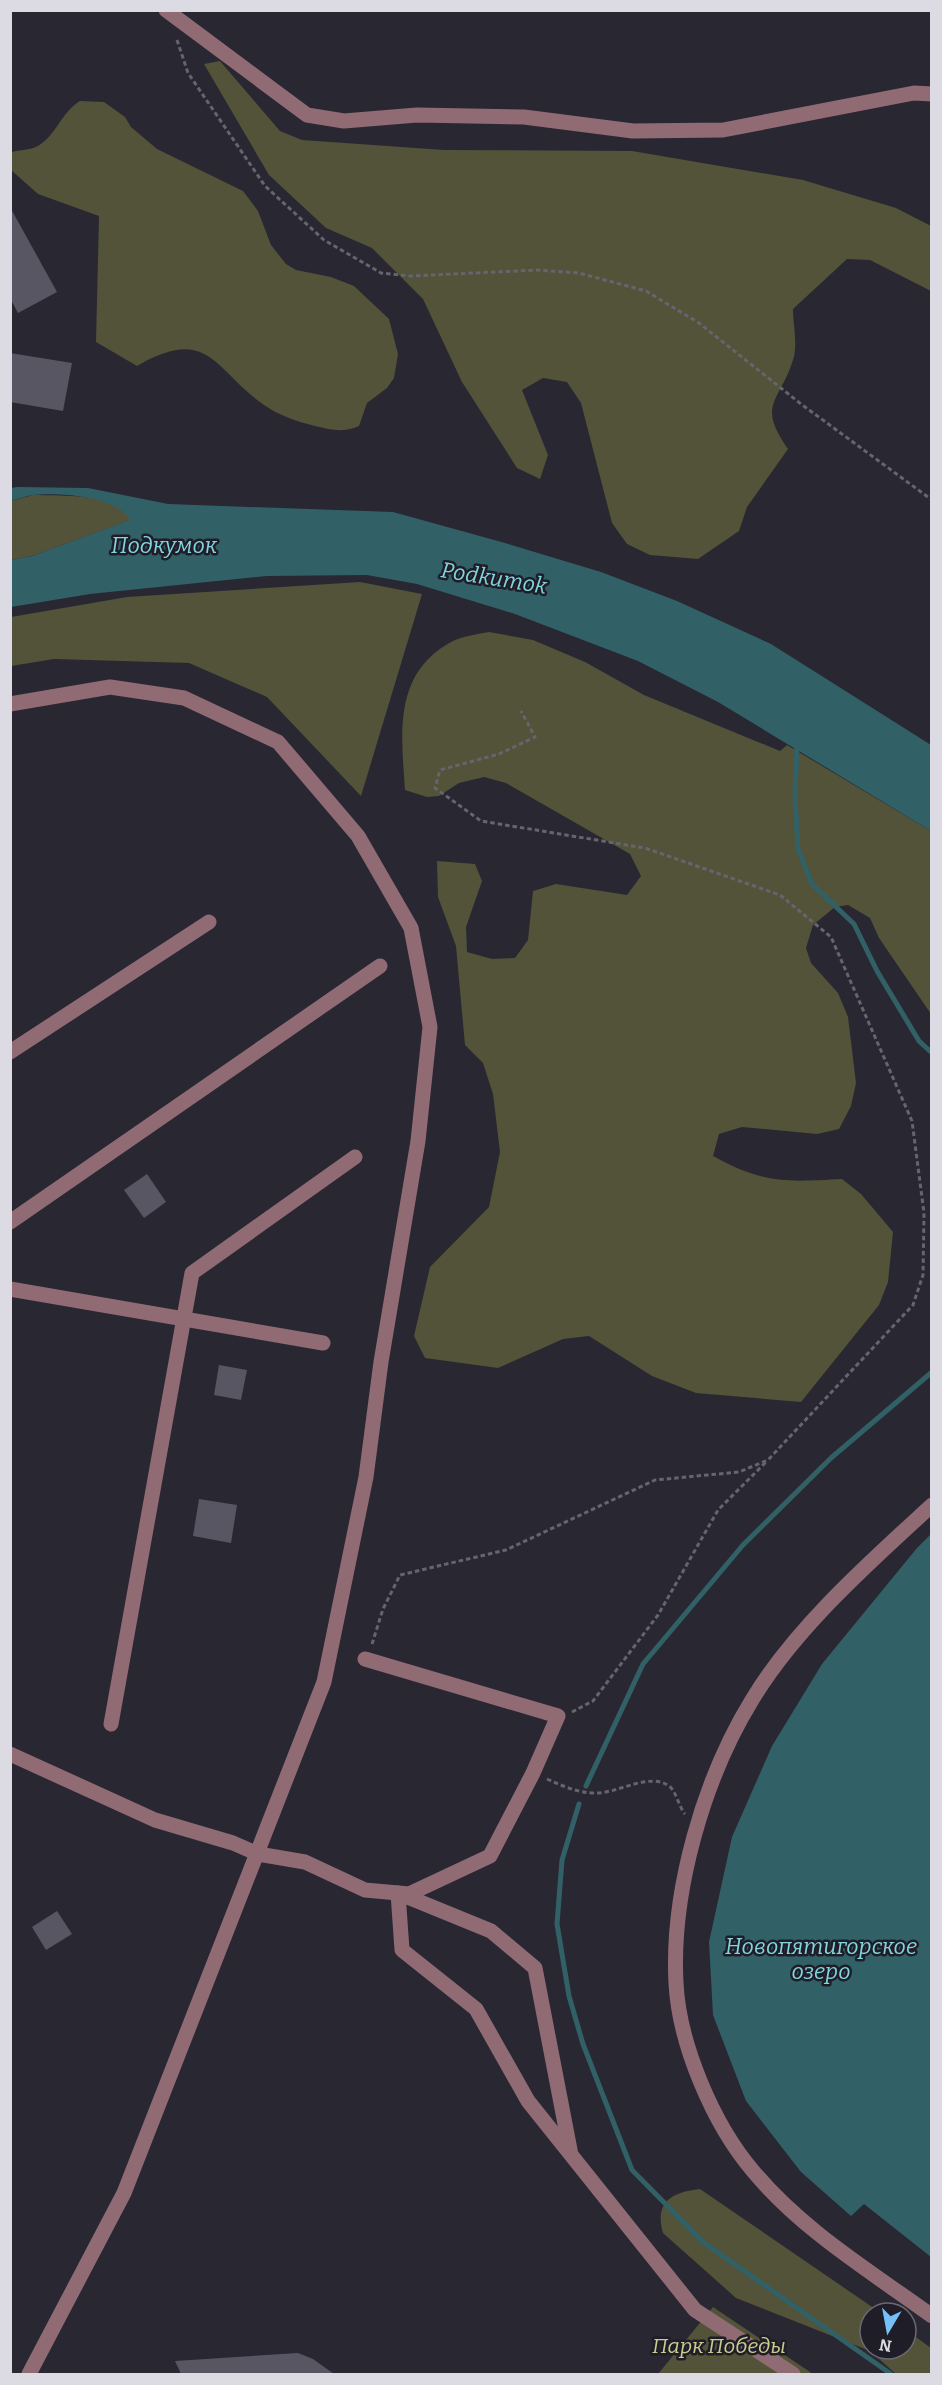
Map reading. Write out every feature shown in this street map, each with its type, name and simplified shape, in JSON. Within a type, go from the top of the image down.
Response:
[{"type":"street","points":[[167,12],[307,115],[344,121],[417,115],[524,117],[633,130],[723,130],[914,93],[932,94]]},
{"type":"street","points":[[10,704],[110,687],[184,698],[278,742],[358,836],[411,928],[430,1027],[418,1142],[381,1362],[366,1478],[324,1682],[124,2193],[30,2374]]},
{"type":"street","points":[[10,1052],[209,922]]},
{"type":"street","points":[[10,1222],[380,966]]},
{"type":"street","points":[[111,1724],[192,1273],[355,1157]]},
{"type":"street","points":[[10,1289],[322,1344]]},
{"type":"street","points":[[932,1505],[878,1555],[788,1648],[752,1700],[723,1755],[698,1826],[679,1912],[676,1984],[681,2023],[709,2098],[752,2170],[795,2215],[932,2316]]},
{"type":"street","points":[[10,1754],[155,1820],[233,1843],[258,1854],[305,1862],[365,1890],[409,1894],[490,1856],[533,1773],[558,1716],[365,1659]]},
{"type":"street","points":[[398,1893],[402,1950],[476,2009],[528,2101],[695,2310],[793,2374]]},
{"type":"street","points":[[398,1893],[490,1931],[535,1968],[571,2155]]},
{"type":"path","points":[[167,12],[188,74],[265,186],[324,240],[381,273],[412,276],[537,270],[579,273],[646,291],[699,323],[801,404],[932,500]]},
{"type":"path","points":[[521,711],[535,737],[499,754],[440,770],[435,788],[481,821],[645,848],[780,895],[831,937],[912,1121],[924,1213],[923,1275],[913,1305],[718,1510],[658,1615],[593,1701],[576,1711],[558,1716]]},
{"type":"path","points":[[365,1659],[383,1609],[400,1575],[506,1550],[655,1480],[739,1472],[768,1460]]},
{"type":"path","points":[[533,1773],[574,1791],[596,1793],[617,1791],[643,1781],[659,1781],[672,1787],[683,1812],[698,1826]]},
{"type":"green space","points":[[220,61],[280,131],[302,140],[444,150],[632,151],[803,180],[896,208],[931,226],[931,291],[870,260],[847,259],[793,309],[794,354],[772,412],[778,434],[788,449],[747,507],[739,531],[698,559],[650,555],[627,544],[612,523],[581,403],[567,382],[543,378],[522,390],[548,455],[540,479],[517,468],[462,382],[423,299],[372,248],[326,228],[269,175],[204,64]]},
{"type":"green space","points":[[80,101],[104,102],[125,117],[131,127],[157,149],[243,191],[258,211],[271,245],[286,264],[296,270],[331,277],[354,286],[389,319],[398,354],[394,378],[387,388],[367,403],[359,426],[348,430],[332,430],[282,415],[247,392],[209,357],[196,351],[180,349],[161,354],[137,366],[96,342],[99,216],[38,194],[11,170],[12,152],[33,148],[43,143],[68,111]]},
{"type":"green space","points":[[33,495],[87,497],[101,500],[113,504],[131,520],[32,556],[11,560],[11,501]]},
{"type":"green space","points":[[360,582],[422,594],[361,796],[267,697],[189,663],[54,659],[11,666],[11,617],[127,597]]},
{"type":"green space","points":[[489,632],[533,640],[585,662],[644,695],[780,751],[787,745],[931,831],[931,1014],[879,938],[870,918],[848,905],[835,907],[813,925],[806,948],[811,963],[838,993],[848,1017],[856,1083],[851,1106],[839,1129],[817,1134],[742,1127],[719,1134],[713,1156],[747,1172],[775,1179],[805,1181],[842,1179],[861,1194],[893,1232],[888,1282],[879,1305],[801,1402],[696,1393],[652,1376],[589,1336],[563,1339],[498,1368],[425,1358],[414,1336],[430,1267],[489,1207],[500,1152],[493,1094],[483,1063],[465,1045],[456,946],[438,897],[437,861],[475,864],[482,881],[466,927],[467,952],[492,959],[515,958],[528,940],[533,891],[556,884],[627,895],[641,876],[630,854],[506,783],[484,777],[459,783],[439,796],[427,797],[405,790],[403,726],[410,687],[420,669],[434,654],[453,641]]},
{"type":"green space","points":[[700,2189],[863,2301],[858,2301],[858,2346],[736,2298],[663,2233],[661,2213],[663,2206],[674,2196]]},
{"type":"green space","name":"Парк Победы","points":[[713,2307],[813,2374],[658,2374]]},
{"type":"green space","points":[[918,2339],[931,2348],[931,2374],[896,2374],[881,2361],[918,2361]]},
{"type":"water","name":"Подкумок","points":[[11,488],[88,488],[168,504],[393,512],[601,572],[677,601],[771,644],[931,745],[931,831],[718,702],[638,661],[515,614],[417,584],[367,575],[267,576],[90,594],[11,607],[11,560],[32,556],[130,520],[113,506],[86,497],[44,494],[30,495],[11,501]]},
{"type":"water","name":"Новопятигорское озеро","points":[[931,1534],[931,2257],[864,2204],[851,2216],[801,2172],[746,2101],[713,2015],[709,1942],[732,1837],[772,1746],[822,1664]]},
{"type":"building","points":[[10,207],[57,292],[18,313],[10,298]]},
{"type":"building","points":[[10,353],[72,363],[63,411],[10,402]]},
{"type":"building","points":[[147,1174],[166,1202],[144,1218],[124,1190]]},
{"type":"building","points":[[219,1365],[247,1370],[241,1400],[214,1395]]},
{"type":"building","points":[[199,1499],[237,1505],[231,1543],[193,1536]]},
{"type":"building","points":[[57,1911],[72,1934],[46,1950],[32,1927]]},
{"type":"building","points":[[298,2353],[313,2359],[334,2374],[181,2374],[175,2361]]},
{"type":"waterway","points":[[797,744],[795,796],[798,849],[812,884],[854,924],[877,971],[919,1041],[932,1053]]},
{"type":"waterway","points":[[586,1786],[643,1664],[743,1545],[831,1458],[932,1372]]},
{"type":"waterway","points":[[579,1804],[562,1860],[557,1924],[569,1996],[583,2044],[632,2170],[703,2242],[891,2374]]},
{"type":"water label","name":"Podkumok","points":[[494,578]]}]
